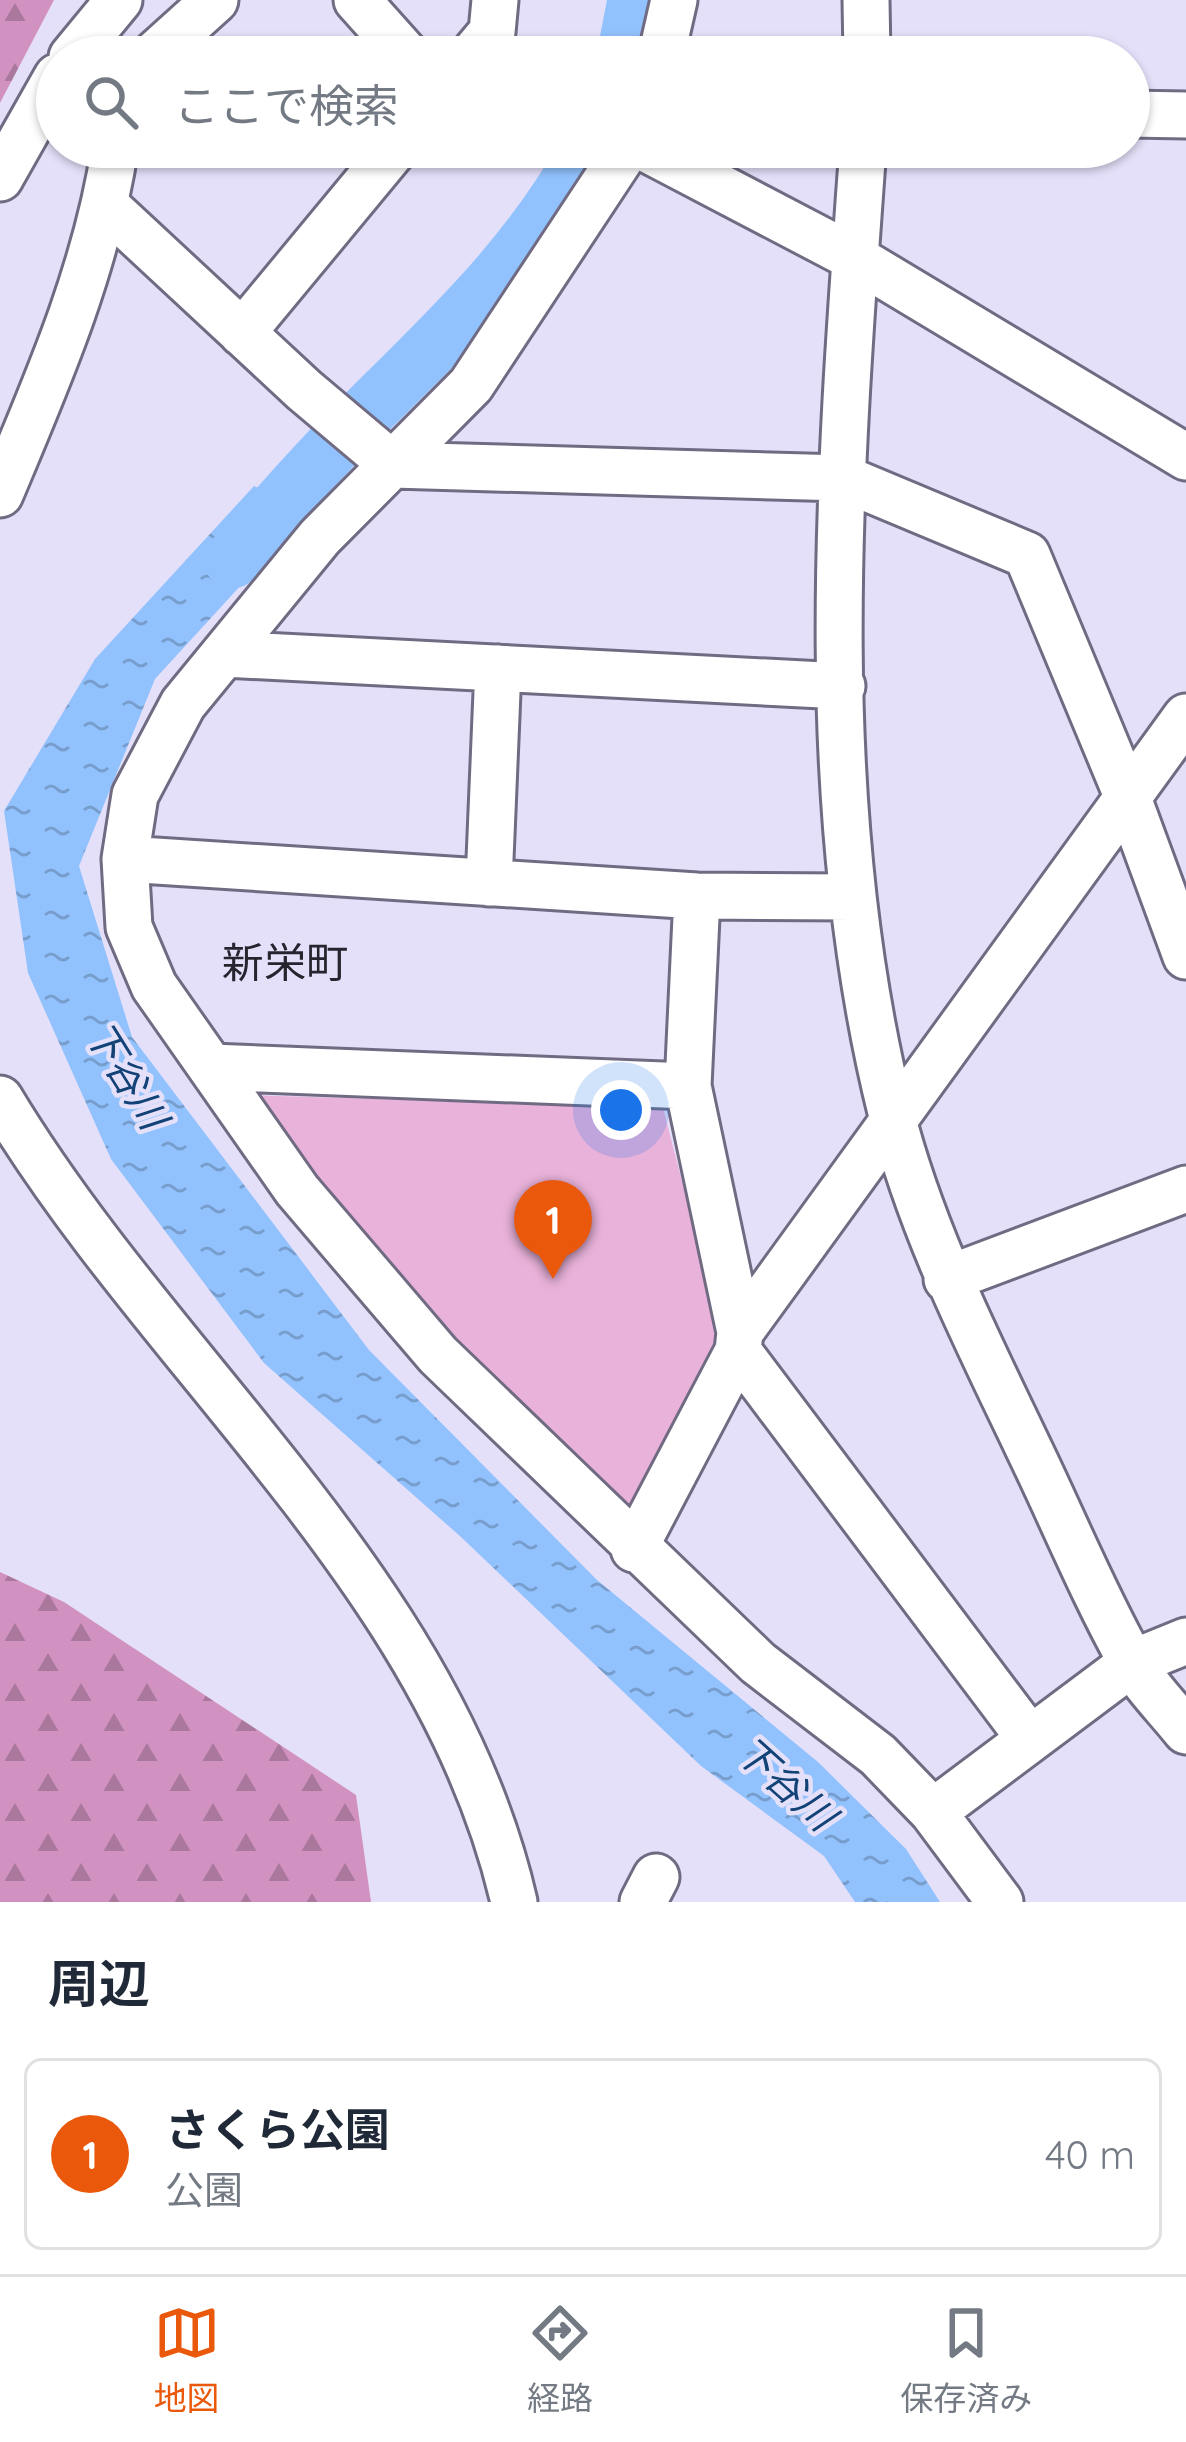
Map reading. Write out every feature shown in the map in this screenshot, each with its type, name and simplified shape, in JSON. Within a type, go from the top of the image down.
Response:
[{"type":"street","points":[[89,36],[119,0]]},
{"type":"street","points":[[175,36],[215,0]]},
{"type":"street","points":[[357,0],[389,36]]},
{"type":"street","points":[[489,36],[494,0]]},
{"type":"street","points":[[666,36],[674,0]]},
{"type":"street","points":[[866,0],[866,36]]},
{"type":"street","points":[[0,178],[36,114]]},
{"type":"street","points":[[1150,114],[1186,115]]},
{"type":"street","points":[[0,494],[58,354],[106,206],[112,168]]},
{"type":"street","points":[[242,333],[379,168]]},
{"type":"street","points":[[614,168],[471,385],[320,537],[183,704],[135,795],[125,859],[129,927],[154,986],[297,1190],[438,1355],[634,1549],[758,1663],[878,1755],[933,1812],[1000,1902]]},
{"type":"street","points":[[683,168],[855,258],[1186,457]]},
{"type":"street","points":[[861,168],[843,478],[842,686],[851,897],[892,1116],[947,1279],[1132,1663],[1186,1730]]},
{"type":"street","points":[[106,206],[304,390],[393,465],[843,478],[1028,555],[1128,798],[1186,956]]},
{"type":"street","points":[[224,654],[842,686]]},
{"type":"street","points":[[489,883],[498,668]]},
{"type":"street","points":[[634,1549],[739,1342],[892,1116],[1186,717]]},
{"type":"street","points":[[125,859],[697,896],[851,897]]},
{"type":"street","points":[[697,896],[688,1086],[739,1342],[1030,1739]]},
{"type":"street","points":[[211,1067],[688,1086]]},
{"type":"street","points":[[0,1100],[53,1188],[293,1483],[383,1610],[498,1832],[514,1902]]},
{"type":"street","points":[[947,1279],[1186,1189]]},
{"type":"street","points":[[933,1812],[1132,1663],[1186,1641]]},
{"type":"green space","points":[[0,0],[54,0],[0,103]]},
{"type":"green space","points":[[0,1572],[64,1602],[356,1795],[371,1902],[0,1902]]},
{"type":"shaded area","points":[[250,1095],[663,1108],[724,1343],[627,1515],[431,1311]]},
{"type":"water","points":[[254,486],[309,511],[155,679],[79,866],[132,1037],[369,1350],[597,1580],[818,1762],[906,1849],[940,1902],[855,1902],[824,1856],[701,1766],[461,1537],[264,1363],[111,1159],[28,973],[4,811],[95,659]]},
{"type":"waterway","name":"下谷川","points":[[629,36],[636,0]]},
{"type":"waterway","name":"下谷川","points":[[232,560],[334,446],[490,286],[577,168]]},
{"type":"place","name":"さくら公園","points":[[553,1279]]},
{"type":"district","name":"新栄町","points":[[285,962]]}]
